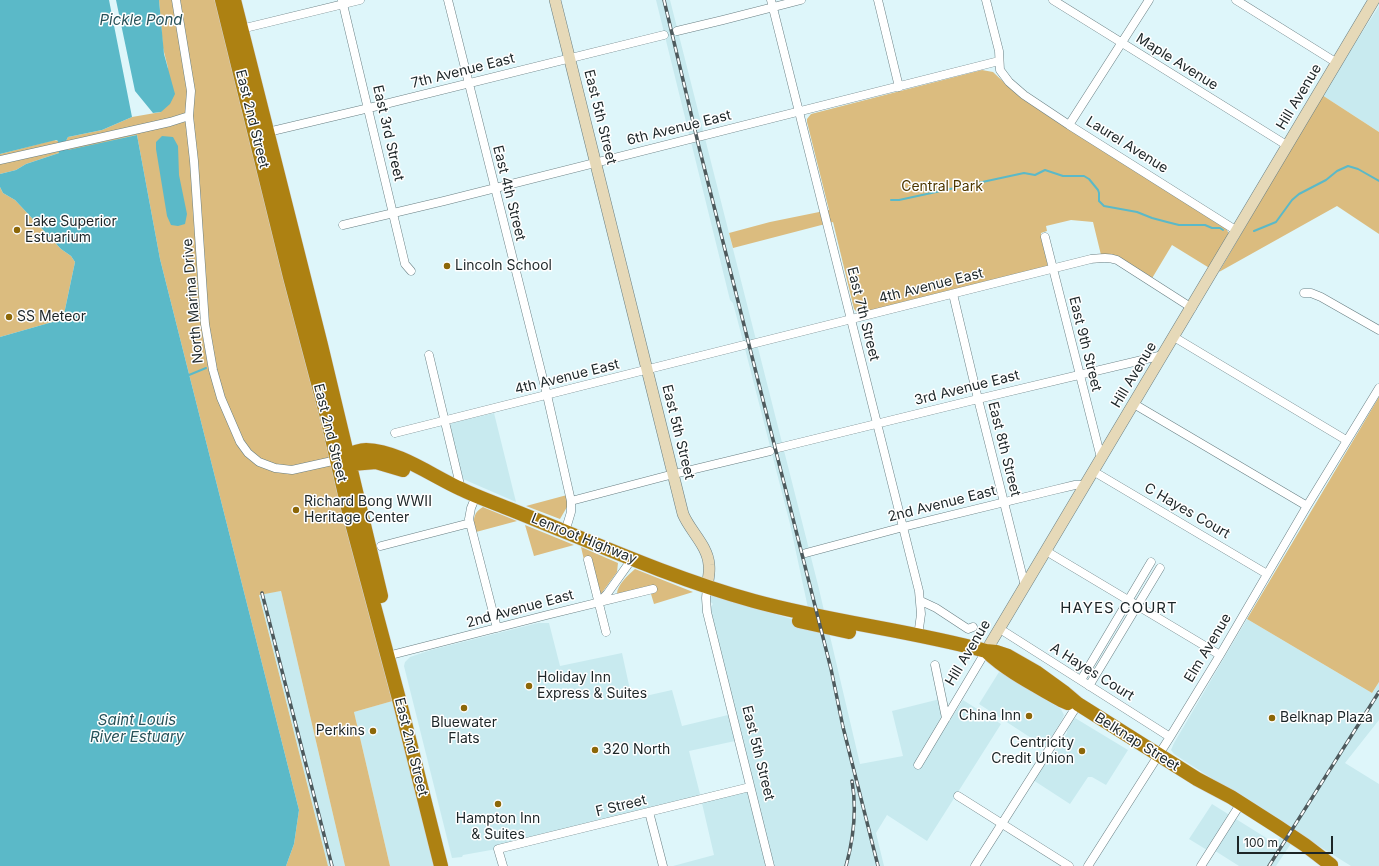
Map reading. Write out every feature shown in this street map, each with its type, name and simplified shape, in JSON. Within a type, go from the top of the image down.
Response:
[{"type":"highway","name":"East 2nd Street","points":[[222,0],[344,460]]},
{"type":"highway","name":"East 2nd Street","points":[[234,0],[319,337],[344,460],[349,512],[392,655],[450,866]]},
{"type":"highway","name":"Lenroot Highway","points":[[344,460],[376,462],[389,465],[438,484],[461,489],[632,559],[707,587],[741,604],[820,626],[867,634],[904,637],[918,636],[986,651]]},
{"type":"highway","name":"Belknap Street","points":[[986,651],[996,661],[1010,670],[1061,700],[1078,704],[1197,779],[1227,804],[1239,807],[1290,834],[1332,865]]},
{"type":"highway","name":"East 2nd Street","points":[[392,655],[441,866]]},
{"type":"street","name":"North Marina Drive","points":[[176,0],[192,91],[189,116],[194,161],[207,336],[214,377],[224,408],[234,433],[242,446],[251,457],[263,464],[275,468],[297,470],[344,460]]},
{"type":"street","points":[[241,29],[343,2],[360,0]]},
{"type":"street","name":"East 4th Street","points":[[448,0],[547,395],[571,501],[572,512],[565,532]]},
{"type":"street","name":"East 5th Street","points":[[556,0],[683,514],[690,528],[704,548],[708,559],[709,569],[706,598],[707,612],[770,866]]},
{"type":"street","points":[[677,31],[723,20],[772,3],[801,0]]},
{"type":"street","points":[[878,0],[899,86]]},
{"type":"street","points":[[986,0],[999,51],[999,61]]},
{"type":"street","name":"Maple Avenue","points":[[1053,0],[1288,146]]},
{"type":"street","points":[[1069,124],[1149,0]]},
{"type":"street","points":[[1236,0],[1337,63]]},
{"type":"street","name":"Hill Avenue","points":[[918,765],[1192,308],[1374,0]]},
{"type":"street","name":"East 3rd Street","points":[[343,2],[405,264],[411,271]]},
{"type":"street","name":"East 7th Street","points":[[772,3],[921,601],[918,636]]},
{"type":"street","name":"7th Avenue East","points":[[268,132],[664,35]]},
{"type":"street","name":"6th Avenue East","points":[[343,225],[999,61]]},
{"type":"street","name":"Laurel Avenue","points":[[999,61],[1001,71],[1005,78],[1024,95],[1237,231]]},
{"type":"street","points":[[0,160],[170,122],[189,116]]},
{"type":"street","name":"East 9th Street","points":[[1045,237],[1101,458]]},
{"type":"street","name":"4th Avenue East","points":[[395,433],[1091,259],[1105,257],[1117,260],[1192,308]]},
{"type":"street","points":[[1304,293],[1321,297],[1379,330]]},
{"type":"street","name":"East 8th Street","points":[[953,294],[1025,586]]},
{"type":"street","points":[[1174,337],[1346,440]]},
{"type":"street","points":[[429,355],[461,489]]},
{"type":"street","name":"3rd Avenue East","points":[[571,501],[978,398],[1163,355]]},
{"type":"street","name":"Elm Avenue","points":[[1088,866],[1159,755],[1220,655],[1346,440],[1379,388]]},
{"type":"street","points":[[1134,404],[1307,506]]},
{"type":"street","name":"C Hayes Court","points":[[1093,472],[1267,574]]},
{"type":"street","name":"2nd Avenue East","points":[[806,553],[902,527],[1004,502],[1075,485],[1085,485]]},
{"type":"street","points":[[476,496],[469,512],[470,523],[497,628]]},
{"type":"street","points":[[381,546],[470,523]]},
{"type":"street","points":[[1046,551],[1220,655]]},
{"type":"street","points":[[598,602],[606,594],[632,559]]},
{"type":"street","points":[[588,560],[606,632]]},
{"type":"street","points":[[1080,680],[1151,562]]},
{"type":"street","points":[[1089,686],[1160,568]]},
{"type":"street","name":"2nd Avenue East","points":[[392,655],[653,589]]},
{"type":"street","points":[[921,601],[936,608],[968,629],[972,627]]},
{"type":"street","name":"A Hayes Court","points":[[1000,629],[1170,737]]},
{"type":"street","points":[[935,665],[946,718]]},
{"type":"street","points":[[975,866],[1078,704]]},
{"type":"street","name":"F Street","points":[[503,866],[498,849],[750,787]]},
{"type":"street","points":[[958,796],[1069,866]]},
{"type":"street","points":[[1201,866],[1239,807]]},
{"type":"street","points":[[649,812],[663,866]]},
{"type":"shaded area","points":[[656,0],[670,0],[818,585],[860,764],[903,756],[892,711],[940,699],[943,716],[950,720],[963,700],[1001,724],[927,841],[887,815],[876,833],[884,866],[673,866],[714,855],[701,799],[750,787],[707,612],[713,604],[706,598],[707,587],[741,604],[795,620],[808,608],[790,524],[733,303],[730,300]]},
{"type":"shaded area","points":[[1379,6],[1379,132],[1322,95]]},
{"type":"shaded area","points":[[494,413],[516,502],[463,479],[449,428],[452,423]]},
{"type":"shaded area","points":[[281,591],[345,866],[328,866],[259,594]]},
{"type":"shaded area","name":"Belknap Plaza","points":[[1247,619],[1372,693],[1379,682],[1379,720],[1345,763],[1379,784],[1379,866],[1351,866],[1298,833],[1276,866],[1239,866],[1209,847],[1207,850],[1189,839],[1212,804],[1276,844],[1287,827],[1174,754],[1171,750]]},
{"type":"shaded area","points":[[538,623],[549,623],[560,666],[622,653],[632,699],[672,690],[682,726],[728,715],[735,741],[689,751],[701,798],[491,850],[463,855],[462,857],[452,858],[404,666],[405,662],[410,657],[431,650]]},
{"type":"shaded area","points":[[999,672],[1023,684],[1061,709],[1064,715],[1062,720],[1045,747],[979,704]]},
{"type":"shaded area","points":[[399,699],[441,866],[390,866],[354,712]]},
{"type":"shaded area","points":[[1075,718],[1128,750],[1106,785],[1092,777],[1088,777],[1070,804],[1033,780],[1049,755],[1053,754],[1067,733],[1067,728]]},
{"type":"green space","points":[[159,0],[219,0],[396,700],[354,712],[390,866],[345,866],[281,591],[259,595],[328,866],[286,866],[294,844],[299,810],[160,259],[137,135],[68,151],[66,141],[68,137],[102,130],[132,117],[161,112],[168,68],[163,48]]},
{"type":"green space","name":"Central Park","points":[[982,70],[993,72],[1021,97],[1226,228],[1229,234],[1211,269],[1172,245],[1151,280],[1101,255],[1093,222],[1071,220],[1046,226],[1047,231],[1041,233],[1048,267],[862,313],[857,312],[854,309],[833,222],[733,248],[729,233],[770,222],[829,210],[807,122],[807,119],[811,114]]},
{"type":"green space","points":[[1322,95],[1379,132],[1379,234],[1337,206],[1219,272]]},
{"type":"green space","points":[[54,140],[58,141],[59,153],[26,164],[16,170],[0,174],[0,154]]},
{"type":"green space","points":[[0,187],[3,193],[15,200],[61,249],[71,256],[75,262],[63,319],[0,337]]},
{"type":"green space","points":[[1379,397],[1379,682],[1372,693],[1247,619]]},
{"type":"green space","points":[[567,495],[567,507],[560,519],[526,506]]},
{"type":"green space","points":[[483,507],[517,521],[476,532],[474,518],[479,509]]},
{"type":"green space","points":[[525,525],[574,545],[534,556]]},
{"type":"green space","points":[[581,547],[618,563],[617,572],[601,594],[590,560],[584,560]]},
{"type":"green space","points":[[635,569],[693,592],[654,604],[651,594],[656,592],[654,587],[617,594],[619,587],[626,577]]},
{"type":"water","name":"Saint Louis River Estuary","points":[[0,0],[109,0],[132,117],[102,130],[68,137],[66,141],[68,150],[137,135],[160,259],[299,810],[294,844],[286,866],[0,866],[0,337],[63,319],[75,262],[71,256],[61,249],[15,200],[3,193],[0,187],[0,174],[16,170],[26,164],[59,153],[58,141],[56,140],[0,154]]},
{"type":"water","name":"Pickle Pond","points":[[116,0],[159,0],[164,54],[175,94],[170,104],[161,112],[153,113],[135,91]]},
{"type":"water","points":[[162,136],[173,137],[178,146],[179,175],[187,214],[185,224],[178,226],[171,225],[167,216],[156,149],[156,142]]},
{"type":"waterway","points":[[1254,231],[1276,222],[1292,200],[1299,194],[1326,180],[1337,171],[1348,166],[1358,169],[1379,181]]},
{"type":"waterway","points":[[891,200],[899,200],[1024,173],[1035,175],[1045,170],[1063,176],[1084,176],[1089,179],[1098,190],[1099,201],[1104,206],[1137,212],[1152,218],[1179,225],[1205,225],[1223,230]]},
{"type":"waterway","points":[[189,375],[206,368]]},
{"type":"railway","points":[[664,0],[699,147],[831,669],[843,727],[878,866]]},
{"type":"railway","points":[[262,593],[332,866]]},
{"type":"railway","points":[[1269,866],[1379,692]]},
{"type":"railway","points":[[846,866],[854,824],[854,792],[852,781]]},
{"type":"place","name":"Lake Superior Estuarium","points":[[17,230]]},
{"type":"place","name":"Lincoln School","points":[[447,266]]},
{"type":"place","name":"SS Meteor","points":[[9,317]]},
{"type":"place","name":"Richard Bong WWII Heritage Center","points":[[296,510]]},
{"type":"place","name":"Holiday Inn Express & Suites","points":[[529,686]]},
{"type":"place","name":"Bluewater Flats","points":[[464,708]]},
{"type":"place","name":"China Inn","points":[[1029,716]]},
{"type":"place","name":"Belknap Plaza","points":[[1272,718]]},
{"type":"place","name":"Perkins","points":[[373,731]]},
{"type":"place","name":"320 North","points":[[595,750]]},
{"type":"place","name":"Centricity Credit Union","points":[[1082,751]]},
{"type":"place","name":"Hampton Inn & Suites","points":[[498,804]]},
{"type":"district","name":"HAYES COURT","points":[[1119,608]]}]
